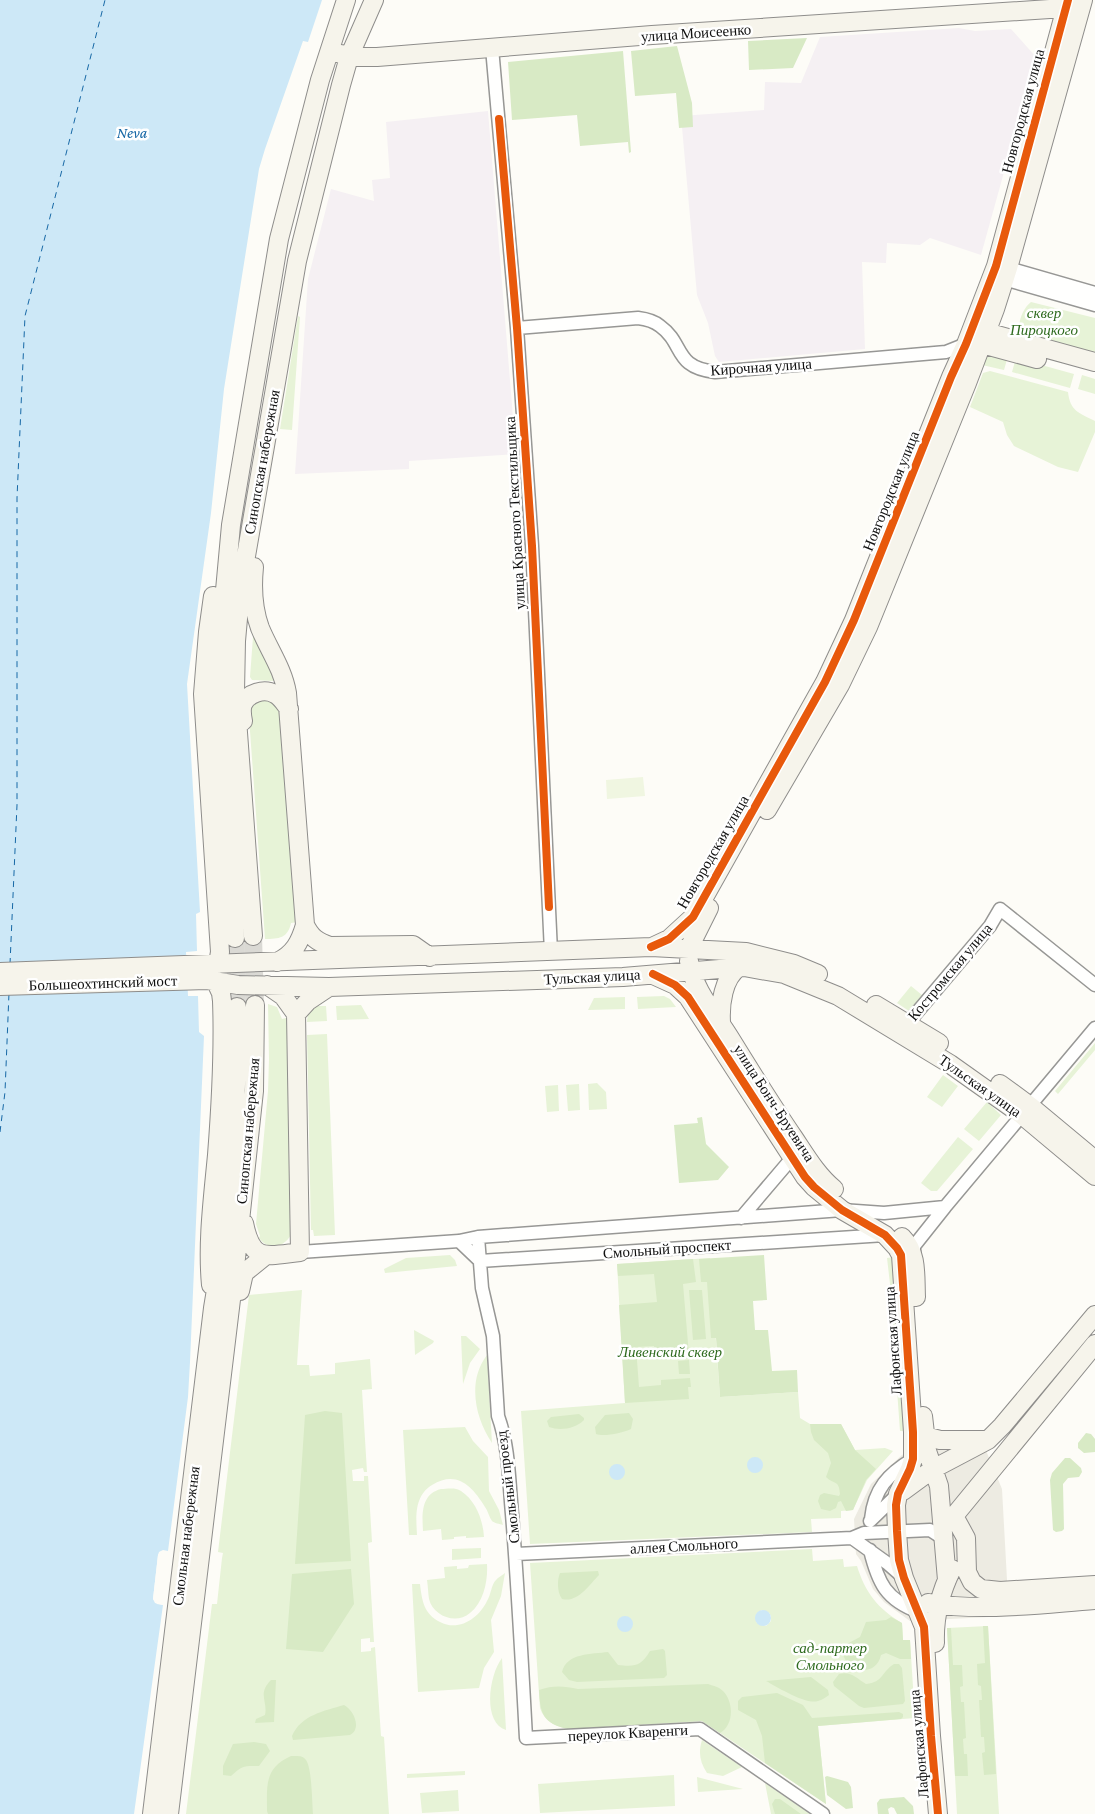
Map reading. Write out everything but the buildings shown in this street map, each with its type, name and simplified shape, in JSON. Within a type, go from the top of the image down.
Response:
[{"type":"main road","name":"Синопская набережная","points":[[235,938],[219,694],[222,623],[228,553],[235,494],[279,239],[328,50],[346,0]]},
{"type":"main road","name":"Синопская набережная","points":[[253,936],[235,692],[236,641],[241,585],[297,261],[349,57],[374,0]]},
{"type":"main road","name":"улица Моисеенко","points":[[328,50],[349,57],[1080,5]]},
{"type":"main road","name":"Новгородская улица","points":[[688,950],[706,914],[840,685],[868,627],[967,383],[978,340],[1002,273],[1080,5]]},
{"type":"main road","name":"Новгородская улица","points":[[651,948],[669,939],[693,918],[825,682],[854,620],[951,377],[978,340]]},
{"type":"main road","points":[[978,340],[1095,362]]},
{"type":"main road","points":[[978,340],[1095,375]]},
{"type":"main road","points":[[254,517],[258,537],[252,581],[256,615],[285,680],[289,709],[305,924],[310,936],[330,946],[413,945],[424,957],[419,984]]},
{"type":"main road","points":[[213,1308],[208,1257],[223,1060],[221,993],[211,973],[220,952],[203,694],[208,632],[214,595],[219,570],[228,553]]},
{"type":"main road","points":[[240,751],[244,737],[243,704],[250,696],[257,692],[276,694],[289,709]]},
{"type":"main road","points":[[276,962],[296,948],[305,924]]},
{"type":"main road","name":"Тульская улица","points":[[211,973],[276,962],[651,948],[746,952],[794,964],[843,986],[950,1064],[1026,1110],[1095,1160]]},
{"type":"main road","name":"улица Бонч-Бруевича","points":[[688,950],[691,971],[699,989],[812,1166],[825,1182],[850,1203],[863,1210],[892,1235]]},
{"type":"main road","points":[[721,1022],[726,984],[731,973],[739,967]]},
{"type":"main road","name":"Тульская улица","points":[[211,973],[238,985],[329,987],[584,979],[739,967],[762,969],[784,974],[821,988],[903,1028]]},
{"type":"main road","name":"Большеохтинский мост","points":[[0,972],[211,973]]},
{"type":"main road","name":"Большеохтинский мост","points":[[0,986],[211,973]]},
{"type":"main road","name":"улица Бонч-Бруевича","points":[[653,974],[675,985],[688,997],[792,1158],[814,1187],[842,1210],[892,1235]]},
{"type":"main road","points":[[241,1210],[247,1239],[250,1246],[256,1252],[265,1256],[300,1252],[296,1014],[283,996],[266,985]]},
{"type":"main road","points":[[296,1014],[308,1001],[329,987]]},
{"type":"main road","name":"Синопская набережная","points":[[229,1258],[241,1210],[254,1091],[255,1004]]},
{"type":"main road","name":"Синопская набережная","points":[[229,1258],[237,1090],[237,1007]]},
{"type":"main road","name":"Тульская улица","points":[[1026,1110],[1095,1176]]},
{"type":"main road","points":[[892,1235],[906,1242],[914,1256]]},
{"type":"main road","name":"Лафонская улица","points":[[892,1235],[901,1255],[913,1455]]},
{"type":"main road","points":[[228,1322],[237,1314],[241,1280],[244,1274],[265,1256]]},
{"type":"main road","name":"Лафонская улица","points":[[914,1256],[925,1436],[939,1486]]},
{"type":"main road","name":"Смольная набережная","points":[[152,1814],[213,1308],[229,1258]]},
{"type":"main road","name":"Смольная набережная","points":[[169,1814],[228,1322],[229,1258]]},
{"type":"main road","points":[[898,1494],[920,1476],[988,1440],[1002,1426],[1095,1315]]},
{"type":"main road","points":[[954,1516],[1095,1344]]},
{"type":"main road","points":[[925,1436],[940,1440],[988,1440]]},
{"type":"main road","points":[[913,1455],[910,1469],[898,1494],[896,1505],[899,1560],[904,1578],[927,1608]]},
{"type":"main road","points":[[927,1608],[954,1566],[956,1554],[954,1516],[950,1500],[939,1486]]},
{"type":"main road","points":[[939,1486],[946,1580]]},
{"type":"main road","points":[[954,1516],[966,1538],[968,1572],[972,1582],[991,1599],[1095,1600]]},
{"type":"main road","points":[[927,1608],[1095,1585]]},
{"type":"main road","name":"Лафонская улица","points":[[927,1608],[924,1627],[938,1814]]},
{"type":"main road","name":"Лафонская улица","points":[[927,1608],[934,1627],[948,1814]]},
{"type":"street","name":"улица Красного Текстильщика","points":[[492,48],[517,328],[532,546],[551,952]]},
{"type":"street","points":[[1002,273],[1095,293]]},
{"type":"street","points":[[1002,273],[1095,305]]},
{"type":"street","name":"Кирочная улица","points":[[517,328],[638,318],[650,320],[668,332],[684,359],[704,371],[715,372],[946,352],[978,340]]},
{"type":"street","name":"Костромская улица","points":[[903,1028],[990,926],[1000,909],[1095,984]]},
{"type":"street","points":[[914,1256],[914,1246],[1095,1028]]},
{"type":"street","name":"Смольный проспект","points":[[741,1218],[792,1158]]},
{"type":"street","name":"Смольный проспект","points":[[300,1252],[842,1210],[884,1213],[945,1207]]},
{"type":"street","name":"Смольный проспект","points":[[480,1261],[892,1235]]},
{"type":"street","name":"Смольный проезд","points":[[478,1237],[482,1288],[494,1336],[498,1416],[502,1427],[507,1461],[516,1554],[526,1738]]},
{"type":"street","points":[[458,1241],[480,1261]]},
{"type":"street","points":[[871,1519],[876,1496],[882,1486],[913,1455]]},
{"type":"street","points":[[898,1494],[852,1538],[904,1578]]},
{"type":"street","name":"аллея Смольного","points":[[516,1554],[852,1538],[864,1533],[897,1531],[930,1530],[944,1539]]},
{"type":"street","points":[[870,1550],[881,1584],[890,1596],[900,1603],[927,1608]]},
{"type":"street","name":"переулок Кваренги","points":[[526,1738],[700,1729],[822,1814]]},
{"type":"shaded area","points":[[959,28],[975,31],[1011,29],[1036,57],[981,255],[930,238],[920,245],[887,243],[886,263],[862,262],[865,349],[719,362],[715,356],[708,323],[697,295],[681,116],[764,110],[765,82],[801,83],[820,37]]},
{"type":"shaded area","points":[[488,111],[516,454],[409,461],[409,469],[295,474],[308,279],[331,189],[374,201],[372,180],[390,178],[386,122]]},
{"type":"shaded area","points":[[937,1435],[980,1436],[1002,1489],[1009,1616],[910,1621],[884,1602],[873,1589],[856,1554],[854,1519],[871,1484],[902,1455]]},
{"type":"green space","points":[[807,38],[793,68],[749,70],[748,41]]},
{"type":"green space","points":[[677,46],[692,103],[693,127],[679,128],[676,93],[635,96],[631,51]]},
{"type":"green space","points":[[623,51],[631,152],[629,153],[628,142],[580,146],[577,115],[512,120],[508,62]]},
{"type":"green space","name":"сквер Пироцкого","points":[[1031,302],[1095,318],[1095,353],[1020,331],[1019,323],[1022,315]]},
{"type":"green space","points":[[298,316],[300,317],[292,430],[280,429]]},
{"type":"green space","points":[[992,354],[1008,356],[1004,370],[982,365],[988,356]]},
{"type":"green space","points":[[1016,358],[1074,374],[1070,388],[1012,372]]},
{"type":"green space","points":[[990,371],[1068,392],[1071,403],[1076,411],[1095,421],[1095,432],[1078,472],[1058,467],[1014,446],[1007,435],[1003,422],[970,407],[983,373]]},
{"type":"green space","points":[[1082,375],[1095,379],[1095,394],[1078,389]]},
{"type":"green space","points":[[253,637],[255,637],[274,676],[273,681],[252,680],[250,677]]},
{"type":"green space","points":[[261,700],[274,701],[282,711],[298,922],[291,923],[288,932],[282,937],[270,939],[265,939],[249,717],[252,706]]},
{"type":"green space","points":[[643,777],[645,796],[607,799],[606,780]]},
{"type":"green space","points":[[911,986],[922,995],[909,1011],[897,1003]]},
{"type":"green space","points":[[664,996],[670,999],[676,1007],[638,1009],[637,997]]},
{"type":"green space","points":[[625,997],[625,1009],[588,1010],[594,998]]},
{"type":"green space","points":[[268,1004],[277,1007],[282,1019],[290,1017],[293,1230],[291,1236],[278,1246],[263,1243],[259,1238],[256,1224],[268,1091]]},
{"type":"green space","points":[[361,1005],[369,1019],[337,1020],[336,1006]]},
{"type":"green space","points":[[317,1006],[326,1006],[327,1021],[307,1022],[309,1013]]},
{"type":"green space","points":[[327,1034],[335,1235],[314,1236],[313,1230],[311,1230],[307,1035]]},
{"type":"green space","points":[[1095,1043],[1095,1050],[1058,1094],[1055,1091]]},
{"type":"green space","points":[[943,1075],[958,1086],[942,1107],[927,1097]]},
{"type":"green space","points":[[597,1083],[606,1092],[607,1109],[589,1110],[588,1084]]},
{"type":"green space","points":[[579,1084],[580,1110],[568,1111],[566,1085]]},
{"type":"green space","points":[[558,1085],[559,1111],[547,1112],[545,1086]]},
{"type":"green space","points":[[987,1102],[1001,1115],[979,1141],[964,1129]]},
{"type":"green space","points":[[702,1117],[706,1144],[729,1167],[718,1180],[679,1183],[674,1125],[698,1123],[697,1118]]},
{"type":"green space","points":[[958,1137],[973,1149],[937,1191],[931,1191],[921,1183]]},
{"type":"green space","points":[[450,1255],[455,1260],[457,1266],[385,1273],[384,1269],[406,1258]]},
{"type":"green space","points":[[764,1255],[767,1300],[753,1301],[755,1330],[768,1330],[772,1371],[797,1370],[798,1392],[720,1397],[716,1338],[711,1338],[707,1282],[701,1282],[699,1259]]},
{"type":"green space","points":[[894,1257],[899,1300],[892,1301],[887,1258]]},
{"type":"green space","name":"Ливенский сквер","points":[[710,1258],[720,1397],[798,1392],[800,1418],[810,1424],[841,1424],[855,1450],[885,1448],[893,1451],[867,1480],[853,1510],[841,1511],[841,1518],[811,1519],[812,1532],[530,1544],[521,1411],[625,1403],[617,1264]]},
{"type":"green space","name":"Ливенский сквер","points":[[693,1259],[696,1282],[683,1284],[689,1355],[655,1357],[654,1346],[636,1347],[639,1387],[661,1385],[661,1380],[690,1378],[691,1387],[688,1387],[689,1399],[625,1403],[619,1305],[657,1302],[654,1274],[618,1276],[617,1264]]},
{"type":"green space","points":[[302,1290],[297,1365],[309,1365],[310,1376],[335,1374],[335,1363],[370,1359],[372,1389],[362,1390],[367,1472],[364,1472],[363,1468],[352,1470],[353,1481],[364,1481],[364,1476],[368,1476],[372,1542],[368,1543],[374,1642],[370,1642],[370,1638],[361,1639],[361,1652],[371,1651],[371,1648],[375,1647],[389,1814],[186,1814],[212,1604],[217,1604],[223,1553],[218,1552],[249,1295]]},
{"type":"green space","points":[[689,1290],[702,1290],[706,1339],[693,1340]]},
{"type":"green space","points":[[892,1309],[900,1309],[903,1367],[896,1367]]},
{"type":"green space","points":[[414,1330],[434,1341],[415,1355]]},
{"type":"green space","points":[[461,1336],[466,1336],[480,1349],[470,1363],[463,1384]]},
{"type":"green space","points":[[487,1355],[492,1443],[481,1422],[475,1388],[481,1365]]},
{"type":"green space","points":[[689,1360],[690,1374],[679,1374],[678,1361]]},
{"type":"green space","points":[[896,1376],[904,1376],[907,1431],[900,1431]]},
{"type":"green space","points":[[325,1411],[342,1413],[351,1561],[295,1564],[305,1415]]},
{"type":"green space","points":[[629,1413],[633,1419],[631,1429],[613,1434],[596,1434],[595,1427],[605,1415]]},
{"type":"green space","points":[[579,1414],[584,1420],[567,1428],[549,1427],[547,1421],[551,1417]]},
{"type":"green space","points":[[810,1424],[841,1424],[855,1450],[876,1469],[866,1480],[853,1510],[846,1511],[841,1501],[838,1502],[836,1508],[830,1511],[821,1509],[818,1501],[820,1495],[824,1493],[839,1496],[839,1486],[826,1477],[831,1463],[828,1453],[814,1440]]},
{"type":"green space","points":[[465,1427],[473,1441],[488,1457],[489,1491],[499,1510],[503,1525],[492,1521],[480,1499],[469,1487],[463,1482],[449,1479],[432,1485],[422,1495],[417,1507],[417,1535],[409,1535],[403,1430]]},
{"type":"green space","points":[[1086,1433],[1091,1434],[1095,1439],[1095,1452],[1084,1453],[1078,1448],[1078,1443]]},
{"type":"green space","points":[[1065,1458],[1070,1458],[1081,1468],[1082,1472],[1079,1477],[1068,1478],[1063,1484],[1064,1529],[1056,1532],[1053,1530],[1050,1480],[1052,1473]]},
{"type":"green space","points":[[441,1489],[459,1490],[471,1500],[480,1518],[484,1537],[466,1538],[466,1536],[442,1540],[441,1529],[423,1531],[423,1512],[426,1500],[434,1492]]},
{"type":"green space","points":[[481,1548],[481,1558],[452,1560],[452,1549]]},
{"type":"green space","name":"сад-партер Смольного","points":[[812,1549],[813,1561],[843,1559],[844,1567],[857,1566],[868,1592],[879,1606],[902,1623],[903,1640],[910,1640],[915,1718],[818,1726],[826,1804],[702,1721],[568,1729],[559,1726],[547,1720],[540,1708],[530,1563]],"holes":[[[762,1610],[769,1613],[771,1621],[766,1626],[756,1622],[757,1613]]]},
{"type":"green space","points":[[487,1564],[487,1577],[482,1597],[470,1613],[464,1617],[452,1618],[446,1617],[435,1610],[429,1599],[427,1580],[445,1578],[444,1567],[457,1566],[457,1569],[468,1568],[469,1565]]},
{"type":"green space","points":[[351,1569],[354,1604],[323,1652],[286,1649],[292,1574]]},
{"type":"green space","points":[[598,1571],[599,1575],[578,1596],[568,1600],[562,1599],[558,1586],[560,1573]]},
{"type":"green space","points":[[505,1573],[501,1596],[491,1620],[494,1652],[484,1668],[479,1688],[418,1692],[412,1584],[420,1584],[423,1601],[430,1615],[447,1625],[454,1625],[468,1622],[479,1613],[488,1599],[494,1582]]},
{"type":"green space","points":[[891,1617],[902,1623],[903,1640],[910,1640],[911,1659],[900,1659],[886,1653],[881,1655],[872,1668],[865,1670],[851,1666],[843,1654],[843,1646],[860,1637],[866,1622],[886,1620]]},
{"type":"green space","points":[[983,1626],[988,1626],[996,1774],[984,1775],[982,1753],[985,1752],[984,1737],[981,1737],[979,1700],[982,1700],[981,1686],[978,1685],[977,1664],[985,1663]]},
{"type":"green space","points":[[988,1626],[999,1814],[957,1814],[947,1628]]},
{"type":"green space","points":[[947,1628],[951,1628],[953,1665],[962,1665],[963,1686],[960,1687],[961,1702],[964,1702],[966,1738],[963,1739],[964,1754],[967,1754],[968,1776],[955,1776]]},
{"type":"green space","points":[[663,1649],[665,1651],[667,1675],[664,1678],[577,1682],[569,1680],[562,1672],[564,1666],[569,1661],[587,1654],[608,1652],[618,1665],[629,1666],[640,1663],[650,1651]]},
{"type":"green space","points":[[502,1658],[506,1730],[498,1725],[493,1718],[490,1697],[494,1675]]},
{"type":"green space","points":[[894,1664],[899,1664],[902,1668],[905,1701],[903,1704],[864,1708],[834,1686],[833,1682],[839,1674],[843,1673],[847,1673],[866,1684],[872,1683],[879,1679]]},
{"type":"green space","points":[[811,1677],[828,1690],[829,1695],[813,1702],[792,1695],[766,1681]]},
{"type":"green space","points":[[271,1680],[276,1680],[274,1722],[255,1723],[256,1719],[265,1715],[264,1694]]},
{"type":"green space","points":[[708,1684],[721,1690],[727,1696],[731,1707],[728,1725],[720,1733],[702,1721],[568,1729],[548,1721],[540,1705],[539,1690],[549,1687],[558,1686],[578,1689]]},
{"type":"green space","points":[[777,1693],[803,1705],[812,1718],[899,1712],[903,1714],[903,1717],[901,1719],[818,1726],[826,1804],[765,1763],[762,1736],[756,1720],[738,1710],[738,1701],[742,1697]]},
{"type":"green space","points":[[344,1705],[351,1711],[356,1724],[354,1732],[350,1735],[293,1740],[292,1736],[301,1723],[321,1712]]},
{"type":"green space","points":[[702,1740],[742,1767],[723,1776],[707,1773],[700,1757]]},
{"type":"green space","points":[[254,1742],[266,1744],[270,1751],[259,1766],[244,1767],[231,1776],[223,1775],[223,1766],[233,1744]]},
{"type":"green space","points":[[291,1756],[303,1757],[308,1764],[311,1778],[313,1814],[268,1814],[267,1786],[269,1779],[276,1766]]},
{"type":"green space","points":[[465,1771],[465,1775],[407,1778],[407,1774]]},
{"type":"green space","points":[[674,1775],[675,1806],[540,1813],[538,1784]]},
{"type":"green space","points":[[697,1777],[743,1789],[698,1792]]},
{"type":"green space","points":[[825,1777],[848,1782],[851,1787],[853,1808],[846,1809],[827,1795]]},
{"type":"green space","points":[[765,1783],[810,1814],[771,1814]]},
{"type":"green space","points":[[458,1790],[459,1811],[422,1813],[420,1793]]},
{"type":"green space","points":[[904,1797],[913,1806],[914,1814],[897,1814],[894,1808],[891,1807],[888,1809],[889,1814],[878,1814],[877,1803],[880,1799]]},
{"type":"green space","points":[[775,1799],[780,1799],[801,1814],[775,1814],[772,1804]]},
{"type":"water","name":"Neva","points":[[0,0],[322,0],[308,42],[303,41],[259,169],[224,389],[211,513],[187,684],[200,912],[196,914],[197,951],[186,952],[188,996],[198,996],[199,1032],[204,1036],[190,1362],[188,1397],[168,1551],[163,1550],[158,1555],[153,1599],[157,1604],[163,1605],[134,1814],[0,1814]]},
{"type":"water","points":[[755,1457],[761,1459],[763,1465],[761,1471],[755,1473],[749,1471],[747,1465],[749,1459]]},
{"type":"water","points":[[617,1464],[623,1466],[625,1472],[623,1478],[617,1480],[611,1478],[609,1472],[611,1466]]},
{"type":"water","points":[[763,1610],[769,1612],[771,1618],[769,1624],[763,1626],[757,1624],[755,1618],[757,1612]]},
{"type":"water","points":[[625,1616],[631,1618],[633,1624],[631,1630],[625,1632],[619,1630],[617,1624],[619,1618]]},
{"type":"pier","points":[[161,1551],[168,1551],[168,1553],[162,1553],[160,1556],[155,1599],[163,1602],[163,1605],[155,1603],[153,1599],[158,1555]]},
{"type":"ferry route","points":[[10,964],[17,805],[17,498],[25,316],[105,0]]},
{"type":"ferry route","points":[[0,1132],[5,1092],[9,993]]},
{"type":"tunnel","points":[[253,936],[255,1005]]},
{"type":"tunnel","points":[[235,938],[237,1007]]},
{"type":"cycle path","points":[[651,947],[669,939],[693,917],[825,682],[854,620],[996,266],[1068,0]]},
{"type":"cycle path","points":[[499,119],[517,328],[532,546],[549,907]]},
{"type":"cycle path","points":[[653,974],[675,985],[688,997],[805,1177],[842,1210],[885,1235],[901,1255],[913,1432],[913,1459],[898,1494],[896,1505],[897,1531],[899,1560],[904,1578],[924,1627],[938,1814]]}]
